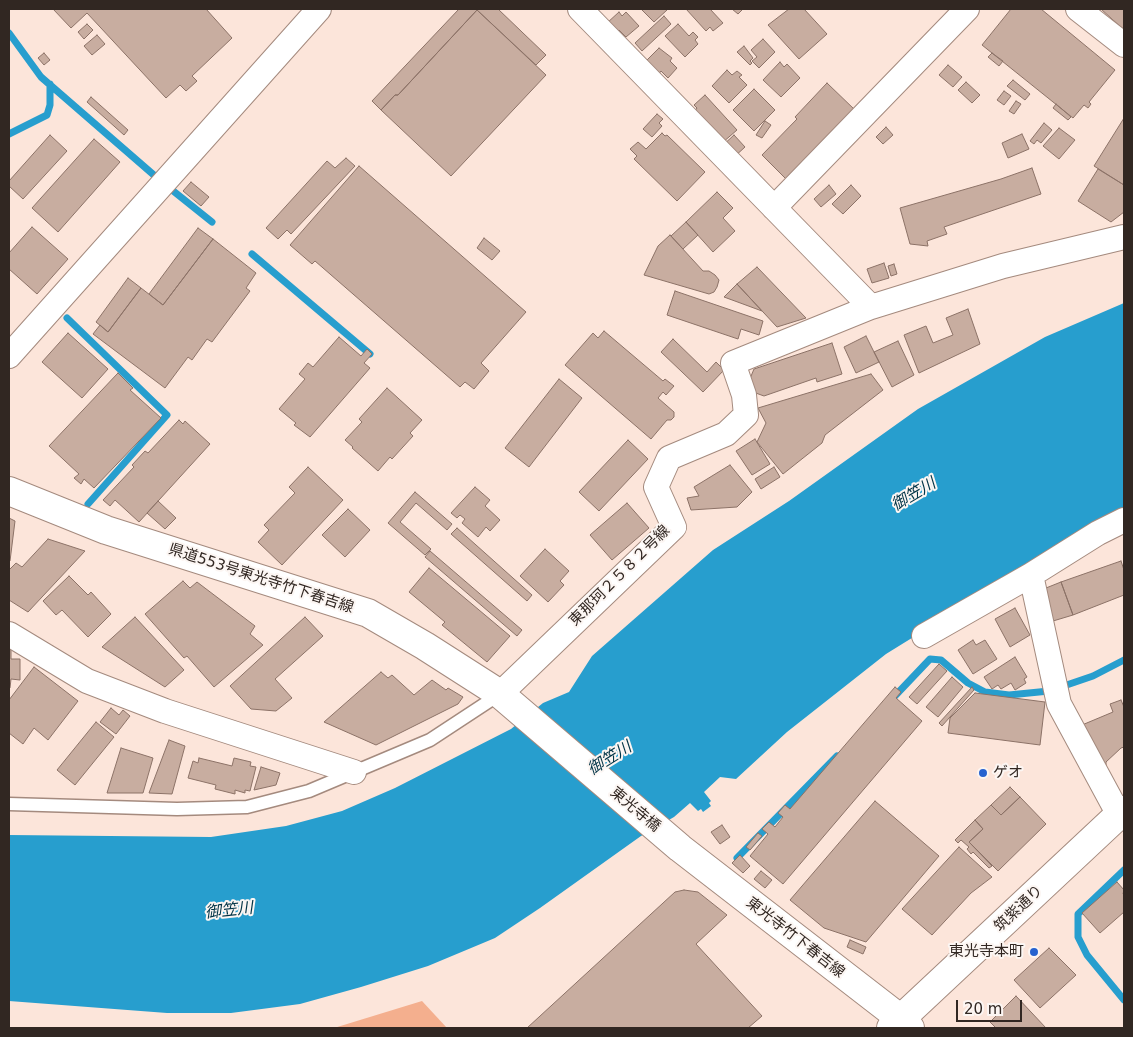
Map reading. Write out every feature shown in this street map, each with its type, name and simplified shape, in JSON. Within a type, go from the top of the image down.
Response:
[{"type":"main road","name":"県道553号東光寺竹下春吉線","points":[[9,491],[106,530],[368,613],[500,694]]},
{"type":"main road","name":"東光寺橋","points":[[500,694],[680,848]]},
{"type":"main road","name":"筑紫通り","points":[[901,1025],[1121,813]]},
{"type":"main road","name":"東光寺竹下春吉線","points":[[680,848],[901,1025]]},
{"type":"street","points":[[9,356],[319,9]]},
{"type":"street","points":[[580,9],[871,307],[1003,266],[1124,237]]},
{"type":"street","points":[[774,208],[967,9]]},
{"type":"street","points":[[1078,9],[1124,45]]},
{"type":"street","name":"東那珂２５８２号線","points":[[500,694],[674,527],[656,487],[669,458],[726,434],[746,415],[744,395],[733,363],[871,307]]},
{"type":"street","points":[[924,636],[1030,575],[1098,533],[1124,520]]},
{"type":"street","points":[[1030,575],[1059,704],[1121,813]]},
{"type":"street","points":[[9,634],[87,681],[165,711],[354,772]]},
{"type":"lane","points":[[9,804],[177,809],[247,807],[308,791],[430,740],[500,694]]},
{"type":"shaded area","points":[[422,1001],[447,1028],[334,1028]]},
{"type":"water","name":"御笠川","points":[[1124,303],[1124,512],[1033,563],[886,654],[787,732],[736,779],[720,777],[704,792],[711,801],[709,803],[711,806],[703,812],[701,809],[698,811],[690,803],[674,817],[641,836],[495,938],[428,966],[300,1004],[231,1013],[167,1013],[9,1001],[9,835],[211,837],[286,826],[342,811],[395,788],[511,729],[543,703],[569,692],[592,656],[713,550],[789,501],[918,409],[1045,337]]},
{"type":"building","points":[[53,9],[206,9],[232,38],[192,76],[197,81],[186,91],[180,85],[166,98],[87,13],[71,28]]},
{"type":"building","points":[[459,9],[498,9],[546,55],[536,65],[477,10],[398,95],[395,95],[381,110],[372,101]]},
{"type":"building","points":[[641,9],[665,9],[667,10],[654,22]]},
{"type":"building","points":[[686,9],[710,9],[723,23],[713,31],[710,27],[706,31]]},
{"type":"building","points":[[732,9],[743,9],[738,14]]},
{"type":"building","points":[[789,9],[804,9],[827,34],[799,59],[768,25]]},
{"type":"building","points":[[1011,9],[1041,9],[1115,70],[1089,102],[1091,104],[1088,108],[1084,105],[1073,118],[982,45]]},
{"type":"building","points":[[1101,9],[1124,9],[1124,30]]},
{"type":"building","points":[[477,10],[546,75],[451,176],[381,110],[395,95],[398,95]]},
{"type":"building","points":[[619,12],[622,16],[626,12],[639,26],[626,37],[619,30],[616,33],[607,23]]},
{"type":"building","points":[[664,16],[671,24],[642,51],[635,43]]},
{"type":"building","points":[[87,24],[93,30],[84,39],[78,32]]},
{"type":"building","points":[[678,24],[689,36],[693,32],[698,37],[695,40],[698,44],[685,57],[665,36]]},
{"type":"building","points":[[97,35],[105,44],[92,55],[84,46]]},
{"type":"building","points":[[763,39],[775,52],[759,68],[752,61],[757,57],[751,50]]},
{"type":"building","points":[[744,46],[753,58],[750,61],[752,63],[750,65],[737,52]]},
{"type":"building","points":[[659,48],[672,58],[670,61],[677,68],[668,78],[661,71],[658,75],[645,62]]},
{"type":"building","points":[[44,53],[50,60],[44,65],[38,58]]},
{"type":"building","points":[[992,53],[1003,61],[999,66],[988,57]]},
{"type":"building","points":[[780,62],[784,67],[787,64],[800,78],[781,97],[763,80]]},
{"type":"building","points":[[948,65],[962,77],[953,87],[939,75]]},
{"type":"building","points":[[727,70],[732,75],[737,71],[742,75],[739,77],[747,85],[729,103],[712,86]]},
{"type":"building","points":[[1013,80],[1030,94],[1025,100],[1007,86]]},
{"type":"building","points":[[966,82],[980,95],[972,103],[958,90]]},
{"type":"building","points":[[827,83],[855,110],[787,180],[762,155],[797,119],[795,117]]},
{"type":"building","points":[[754,89],[775,110],[754,131],[733,110]]},
{"type":"building","points":[[1004,91],[1011,96],[1004,105],[997,100]]},
{"type":"building","points":[[705,95],[737,130],[722,143],[694,112],[697,108],[694,105]]},
{"type":"building","points":[[91,97],[128,130],[124,135],[87,102]]},
{"type":"building","points":[[1016,101],[1021,104],[1014,114],[1009,111]]},
{"type":"building","points":[[1056,104],[1071,117],[1068,120],[1053,108]]},
{"type":"building","points":[[657,114],[663,119],[659,123],[662,126],[652,137],[643,129]]},
{"type":"building","points":[[1124,118],[1124,185],[1094,166]]},
{"type":"building","points":[[765,121],[771,125],[762,138],[756,135]]},
{"type":"building","points":[[1044,123],[1052,130],[1041,143],[1037,140],[1034,144],[1030,141]]},
{"type":"building","points":[[886,127],[893,135],[883,144],[876,137]]},
{"type":"building","points":[[1059,128],[1075,140],[1059,159],[1043,146]]},
{"type":"building","points":[[662,133],[665,136],[667,135],[705,172],[677,201],[634,159],[637,156],[630,149],[638,142],[646,149]]},
{"type":"building","points":[[1022,134],[1029,149],[1008,158],[1002,143]]},
{"type":"building","points":[[50,135],[67,151],[23,199],[9,186],[9,181]]},
{"type":"building","points":[[734,135],[745,147],[733,158],[721,147]]},
{"type":"building","points":[[94,139],[120,162],[58,232],[32,208]]},
{"type":"building","points":[[346,158],[355,166],[291,234],[287,230],[278,239],[266,228],[327,161],[335,168]]},
{"type":"building","points":[[359,166],[526,312],[481,363],[489,371],[474,389],[465,382],[460,387],[315,261],[312,264],[290,245]]},
{"type":"building","points":[[1032,168],[1041,194],[944,227],[947,234],[927,241],[928,246],[910,244],[900,208],[1001,179]]},
{"type":"building","points":[[1098,169],[1124,185],[1124,212],[1111,222],[1078,201]]},
{"type":"building","points":[[191,182],[209,197],[201,206],[183,191]]},
{"type":"building","points":[[829,185],[836,194],[821,207],[814,199]]},
{"type":"building","points":[[851,185],[861,196],[843,214],[832,204]]},
{"type":"building","points":[[717,192],[733,208],[723,218],[735,231],[713,252],[686,222]]},
{"type":"building","points":[[686,222],[698,235],[683,249],[671,236]]},
{"type":"building","points":[[32,227],[68,259],[37,294],[9,269],[9,253]]},
{"type":"building","points":[[198,228],[213,239],[163,305],[149,294]]},
{"type":"building","points":[[670,235],[703,271],[709,271],[719,280],[714,292],[709,294],[644,275],[658,246]]},
{"type":"building","points":[[484,238],[500,251],[492,260],[477,248]]},
{"type":"building","points":[[213,239],[256,273],[246,288],[250,291],[212,342],[207,339],[192,360],[188,357],[165,388],[93,334],[100,325],[108,332],[141,288],[163,305]]},
{"type":"building","points":[[884,263],[889,278],[872,283],[867,269]]},
{"type":"building","points":[[894,264],[897,274],[891,276],[888,266]]},
{"type":"building","points":[[757,267],[806,318],[777,327],[737,284]]},
{"type":"building","points":[[128,278],[141,288],[108,332],[96,322]]},
{"type":"building","points":[[737,284],[762,311],[724,297]]},
{"type":"building","points":[[675,291],[763,321],[759,335],[741,329],[738,339],[667,315]]},
{"type":"building","points":[[968,309],[980,344],[919,373],[904,335],[926,326],[933,343],[953,335],[946,318]]},
{"type":"building","points":[[604,331],[663,381],[665,379],[674,386],[666,395],[663,392],[658,398],[674,412],[674,417],[671,420],[667,420],[651,439],[565,365],[593,333],[598,338]]},
{"type":"building","points":[[68,333],[108,369],[82,398],[42,362]]},
{"type":"building","points":[[866,336],[879,362],[856,373],[844,347]]},
{"type":"building","points":[[339,337],[361,356],[367,349],[372,354],[364,363],[370,368],[310,437],[294,425],[296,423],[279,409],[305,379],[299,374],[308,363],[313,367]]},
{"type":"building","points":[[673,339],[707,372],[716,362],[724,370],[703,392],[661,352]]},
{"type":"building","points":[[898,341],[914,375],[892,387],[874,352]]},
{"type":"building","points":[[832,343],[842,374],[817,382],[816,378],[764,396],[753,392],[749,381],[754,369]]},
{"type":"building","points":[[118,373],[133,388],[130,390],[161,418],[94,488],[84,479],[81,484],[74,478],[79,474],[49,446]]},
{"type":"building","points":[[871,374],[883,390],[825,435],[822,443],[783,474],[757,442],[766,423],[758,408]]},
{"type":"building","points":[[559,379],[582,398],[529,467],[505,448]]},
{"type":"building","points":[[387,388],[422,420],[410,433],[413,436],[378,471],[345,440],[362,422],[359,419]]},
{"type":"building","points":[[179,420],[183,424],[185,421],[210,444],[139,522],[115,500],[110,506],[103,500],[134,467],[132,465],[145,451],[148,453]]},
{"type":"building","points":[[755,439],[770,464],[752,475],[736,451]]},
{"type":"building","points":[[628,440],[648,459],[599,511],[579,492]]},
{"type":"building","points":[[730,465],[752,492],[737,507],[691,510],[687,498],[699,496],[694,487]]},
{"type":"building","points":[[308,467],[343,500],[282,565],[258,542],[269,530],[264,525],[295,493],[289,487]]},
{"type":"building","points":[[774,467],[780,477],[761,489],[755,479]]},
{"type":"building","points":[[475,487],[490,500],[485,506],[500,520],[490,531],[486,527],[478,537],[462,523],[465,519],[460,515],[457,518],[451,513]]},
{"type":"building","points":[[415,492],[452,524],[447,530],[416,503],[400,522],[431,549],[425,555],[388,523]]},
{"type":"building","points":[[158,501],[176,518],[165,529],[147,513]]},
{"type":"building","points":[[627,503],[649,528],[612,560],[590,535]]},
{"type":"building","points":[[348,509],[370,530],[345,557],[322,535]]},
{"type":"building","points":[[9,518],[15,521],[10,561],[9,561]]},
{"type":"building","points":[[457,528],[532,595],[527,601],[451,534]]},
{"type":"building","points":[[48,539],[85,551],[28,612],[9,600],[9,570],[16,563],[22,567]]},
{"type":"building","points":[[545,549],[569,571],[560,581],[564,585],[548,602],[520,576]]},
{"type":"building","points":[[430,551],[522,630],[517,636],[425,557]]},
{"type":"building","points":[[1121,561],[1124,570],[1124,595],[1073,615],[1061,582]]},
{"type":"building","points":[[429,568],[510,636],[487,662],[442,625],[445,622],[409,592]]},
{"type":"building","points":[[69,576],[88,595],[91,592],[111,614],[88,637],[62,610],[56,615],[43,601]]},
{"type":"building","points":[[183,581],[190,588],[197,582],[255,626],[250,634],[263,645],[214,687],[187,656],[184,658],[145,614]]},
{"type":"building","points":[[1061,582],[1073,615],[1053,621],[1046,588]]},
{"type":"building","points":[[1015,608],[1030,635],[1010,647],[995,619]]},
{"type":"building","points":[[135,617],[184,670],[165,687],[102,647]]},
{"type":"building","points":[[305,617],[323,636],[275,679],[292,698],[276,711],[251,709],[230,686]]},
{"type":"building","points":[[973,640],[976,645],[985,640],[997,659],[973,674],[958,650]]},
{"type":"building","points":[[9,648],[11,649],[11,659],[20,659],[20,680],[11,679],[10,688],[9,688]]},
{"type":"building","points":[[1015,657],[1027,677],[1024,679],[1026,683],[1015,690],[1011,683],[1001,689],[998,685],[992,689],[984,677]]},
{"type":"building","points":[[939,664],[947,671],[917,704],[909,697]]},
{"type":"building","points":[[34,667],[78,701],[48,740],[34,728],[23,744],[9,733],[9,700]]},
{"type":"building","points":[[381,672],[388,678],[392,675],[414,695],[432,680],[446,690],[448,688],[463,697],[458,704],[376,745],[324,722]]},
{"type":"building","points":[[952,677],[963,687],[938,717],[926,707]]},
{"type":"building","points":[[895,687],[901,692],[896,698],[922,721],[783,884],[750,856],[768,834],[762,829],[769,822],[775,827],[783,817],[778,813],[785,805],[790,809]]},
{"type":"building","points":[[972,687],[974,690],[942,726],[939,723]]},
{"type":"building","points":[[975,693],[1045,702],[1040,745],[948,733],[950,718]]},
{"type":"building","points":[[1121,700],[1124,707],[1124,747],[1106,762],[1106,769],[1082,725],[1113,712],[1110,704]]},
{"type":"building","points":[[111,708],[119,715],[123,710],[130,716],[116,734],[100,722]]},
{"type":"building","points":[[96,722],[114,737],[75,785],[57,770]]},
{"type":"building","points":[[169,740],[185,746],[172,794],[149,793]]},
{"type":"building","points":[[121,748],[153,758],[143,793],[107,793]]},
{"type":"building","points":[[199,758],[232,766],[234,758],[251,762],[250,766],[256,767],[250,791],[245,790],[245,793],[235,790],[235,794],[215,789],[216,785],[188,778],[193,761],[198,763]]},
{"type":"building","points":[[261,767],[280,773],[276,785],[254,790]]},
{"type":"building","points":[[1010,787],[1020,797],[1001,815],[991,805]]},
{"type":"building","points":[[1020,797],[1046,824],[998,871],[969,842],[983,829],[975,820],[991,805],[1001,815]]},
{"type":"building","points":[[875,801],[939,856],[866,942],[824,928],[790,900]]},
{"type":"building","points":[[975,820],[983,829],[969,842],[992,866],[989,868],[973,852],[971,854],[967,849],[969,847],[961,840],[958,843],[955,840]]},
{"type":"building","points":[[722,825],[730,837],[720,844],[711,832]]},
{"type":"building","points":[[758,833],[762,836],[750,850],[746,847]]},
{"type":"building","points":[[959,847],[992,877],[971,893],[932,935],[902,909]]},
{"type":"building","points":[[740,855],[750,866],[743,873],[732,863]]},
{"type":"building","points":[[761,871],[772,880],[765,888],[754,879]]},
{"type":"building","points":[[1117,882],[1124,890],[1124,912],[1100,933],[1082,913]]},
{"type":"building","points":[[684,890],[698,892],[727,915],[696,944],[762,1016],[748,1028],[527,1028],[675,892]]},
{"type":"building","points":[[850,940],[866,947],[863,954],[847,947]]},
{"type":"building","points":[[1049,948],[1076,975],[1040,1008],[1014,980]]},
{"type":"building","points":[[1016,996],[1046,1028],[996,1028],[990,1022]]},
{"type":"waterway","points":[[9,33],[41,77],[155,176]]},
{"type":"waterway","points":[[9,134],[47,115],[50,105],[50,84]]},
{"type":"waterway","points":[[172,190],[212,222]]},
{"type":"waterway","points":[[252,254],[370,354]]},
{"type":"waterway","points":[[67,318],[167,415],[88,504]]},
{"type":"waterway","points":[[893,698],[930,659],[941,660],[968,683],[985,692],[1009,695],[1049,691],[1093,676],[1124,660]]},
{"type":"waterway","points":[[737,858],[837,756]]},
{"type":"waterway","points":[[1124,870],[1078,914],[1078,937],[1087,955],[1124,1000]]},
{"type":"place","name":"ゲオ","points":[[983,773]]},
{"type":"place","name":"東光寺本町","points":[[1034,952]]}]
